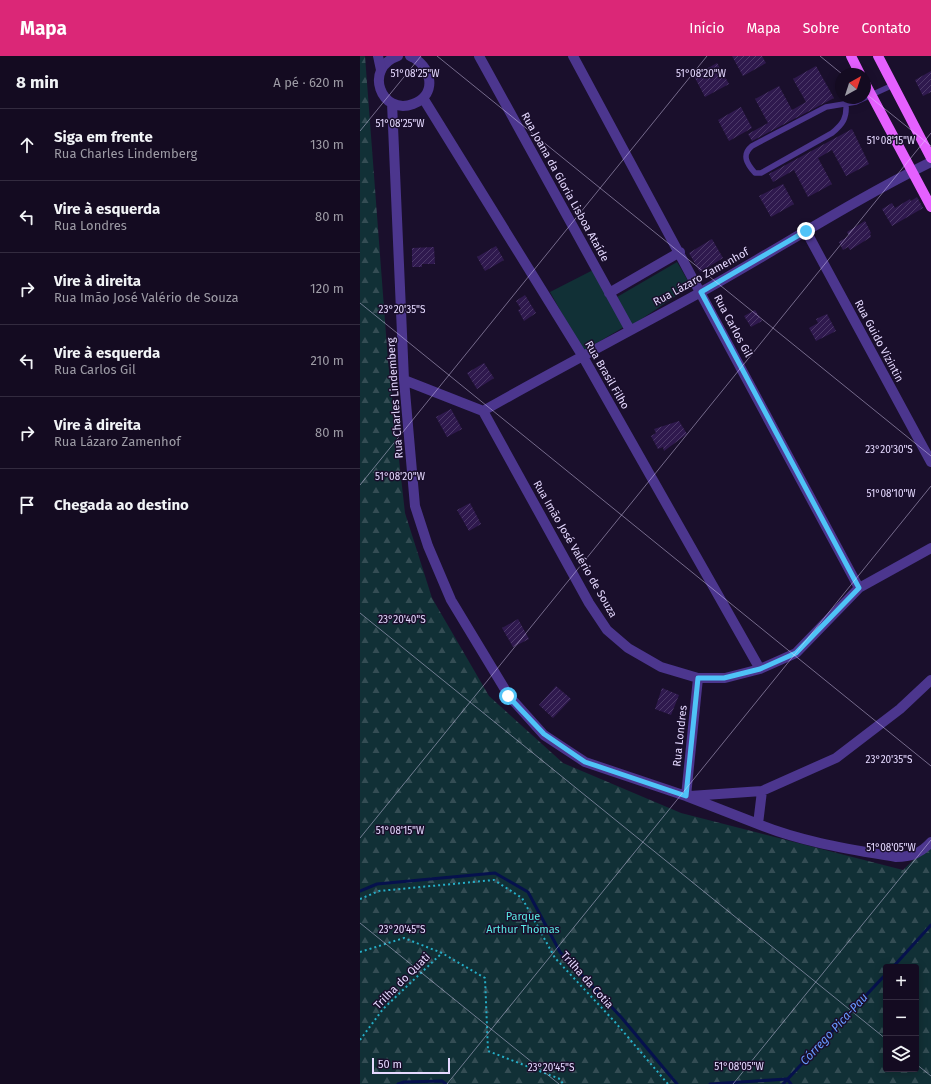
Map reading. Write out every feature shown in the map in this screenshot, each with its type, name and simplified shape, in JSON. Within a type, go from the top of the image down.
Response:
[{"type":"main road","points":[[851,56],[857,68]]},
{"type":"main road","points":[[878,56],[931,158]]},
{"type":"main road","points":[[872,96],[911,172],[931,207]]},
{"type":"street","points":[[378,56],[381,70],[379,85],[386,99],[392,103],[408,106],[423,98],[429,84],[429,77],[422,63],[412,56]]},
{"type":"street","points":[[381,70],[385,63],[398,56]]},
{"type":"street","name":"Rua Joana da Gloria Lisboa Ataíde","points":[[479,56],[630,330]]},
{"type":"street","name":"Rua Carlos Gil","points":[[573,56],[680,252],[859,588]]},
{"type":"street","name":"Rua Brasil Filho","points":[[423,98],[582,355],[760,669]]},
{"type":"street","name":"Rua Charles Lindemberg","points":[[392,103],[404,380],[415,506],[428,546],[451,600],[508,696],[544,734],[585,762],[686,796],[762,791]]},
{"type":"street","name":"Rua Lázaro Zamenhof","points":[[483,411],[582,355],[701,292],[806,231],[931,162]]},
{"type":"street","name":"Rua Guido Vizintin","points":[[806,231],[931,462]]},
{"type":"street","points":[[609,293],[680,252]]},
{"type":"street","points":[[404,380],[483,411]]},
{"type":"street","name":"Rua Imão José Valério de Souza","points":[[483,411],[589,603],[607,630],[628,648],[661,667],[698,678],[724,678],[760,669],[796,653],[859,588],[931,548]]},
{"type":"street","name":"Rua Londres","points":[[686,796],[698,678]]},
{"type":"street","points":[[758,824],[762,791],[836,758],[900,709],[931,680]]},
{"type":"street","points":[[686,796],[782,834],[831,846],[896,857],[906,857],[920,853],[931,842]]},
{"type":"lane","points":[[872,96],[893,85]]},
{"type":"lane","points":[[846,104],[846,115],[842,125],[832,133],[761,173],[755,173],[747,164],[745,155],[747,150],[752,146],[826,107],[846,104]]},
{"type":"path","name":"Trilha da Cotia","points":[[360,899],[379,891],[494,880],[522,898],[555,958],[615,1022],[668,1084]]},
{"type":"path","points":[[360,952],[404,938],[442,953],[485,978],[488,1051],[560,1079],[563,1084]]},
{"type":"path","name":"Trilha do Quati","points":[[360,1040],[383,1009],[442,953]]},
{"type":"green space","name":"Parque Arthur Thomas","points":[[360,56],[365,56],[388,361],[405,513],[432,598],[489,696],[563,763],[681,813],[903,870],[931,843],[931,1084],[360,1084]]},
{"type":"green space","points":[[677,262],[691,286],[631,326],[617,297]]},
{"type":"green space","points":[[593,270],[624,327],[583,351],[550,292]]},
{"type":"building","points":[[732,56],[762,56],[766,63],[743,76]]},
{"type":"building","points":[[717,63],[729,84],[705,97],[694,76]]},
{"type":"building","points":[[816,66],[834,98],[752,141],[748,134],[768,123],[755,99],[779,86],[792,110],[806,102],[793,79]]},
{"type":"building","points":[[931,71],[931,92],[923,96],[915,80]]},
{"type":"building","points":[[741,107],[752,128],[729,141],[718,120]]},
{"type":"building","points":[[852,129],[869,164],[846,176],[832,150],[818,158],[832,184],[808,197],[794,170],[773,182],[769,174]]},
{"type":"building","points":[[783,184],[794,204],[771,217],[759,196]]},
{"type":"building","points":[[917,197],[923,208],[892,226],[882,209],[892,203],[895,208],[910,199],[911,201]]},
{"type":"building","points":[[865,221],[871,233],[871,237],[850,250],[848,247],[843,250],[839,242],[849,236],[847,232]]},
{"type":"building","points":[[712,239],[723,258],[700,272],[689,253]]},
{"type":"building","points":[[496,246],[504,260],[485,271],[477,257]]},
{"type":"building","points":[[434,247],[435,264],[422,264],[422,267],[412,267],[412,248]]},
{"type":"building","points":[[525,295],[536,313],[524,321],[518,310],[521,309],[516,301]]},
{"type":"building","points":[[755,310],[762,321],[751,327],[744,316]]},
{"type":"building","points":[[827,314],[836,331],[816,341],[809,328],[818,323],[816,319]]},
{"type":"building","points":[[484,363],[494,378],[477,389],[467,373]]},
{"type":"building","points":[[451,409],[462,429],[447,437],[436,417]]},
{"type":"building","points":[[679,421],[687,434],[664,451],[663,447],[658,449],[651,436],[656,433],[654,429]]},
{"type":"building","points":[[470,503],[481,524],[469,531],[457,510]]},
{"type":"building","points":[[518,619],[529,639],[513,647],[502,628]]},
{"type":"building","points":[[556,686],[571,699],[553,718],[539,705]]},
{"type":"building","points":[[662,688],[679,695],[671,715],[655,709]]},
{"type":"waterway","points":[[360,891],[377,884],[495,873],[528,892],[560,952],[621,1017],[677,1084]]},
{"type":"waterway","name":"Córrego Pica-Pau","points":[[896,964],[931,925]]},
{"type":"waterway","name":"Córrego Pica-Pau","points":[[783,1084],[883,977]]},
{"type":"waterway","points":[[710,1084],[787,1079],[791,1084]]},
{"type":"waterway","points":[[398,1084],[404,1082],[442,1081],[446,1084]]},
{"type":"route","points":[[508,696],[544,734],[585,762],[686,796],[698,678],[724,678],[760,669],[796,653],[859,588],[701,292],[806,231]]}]
